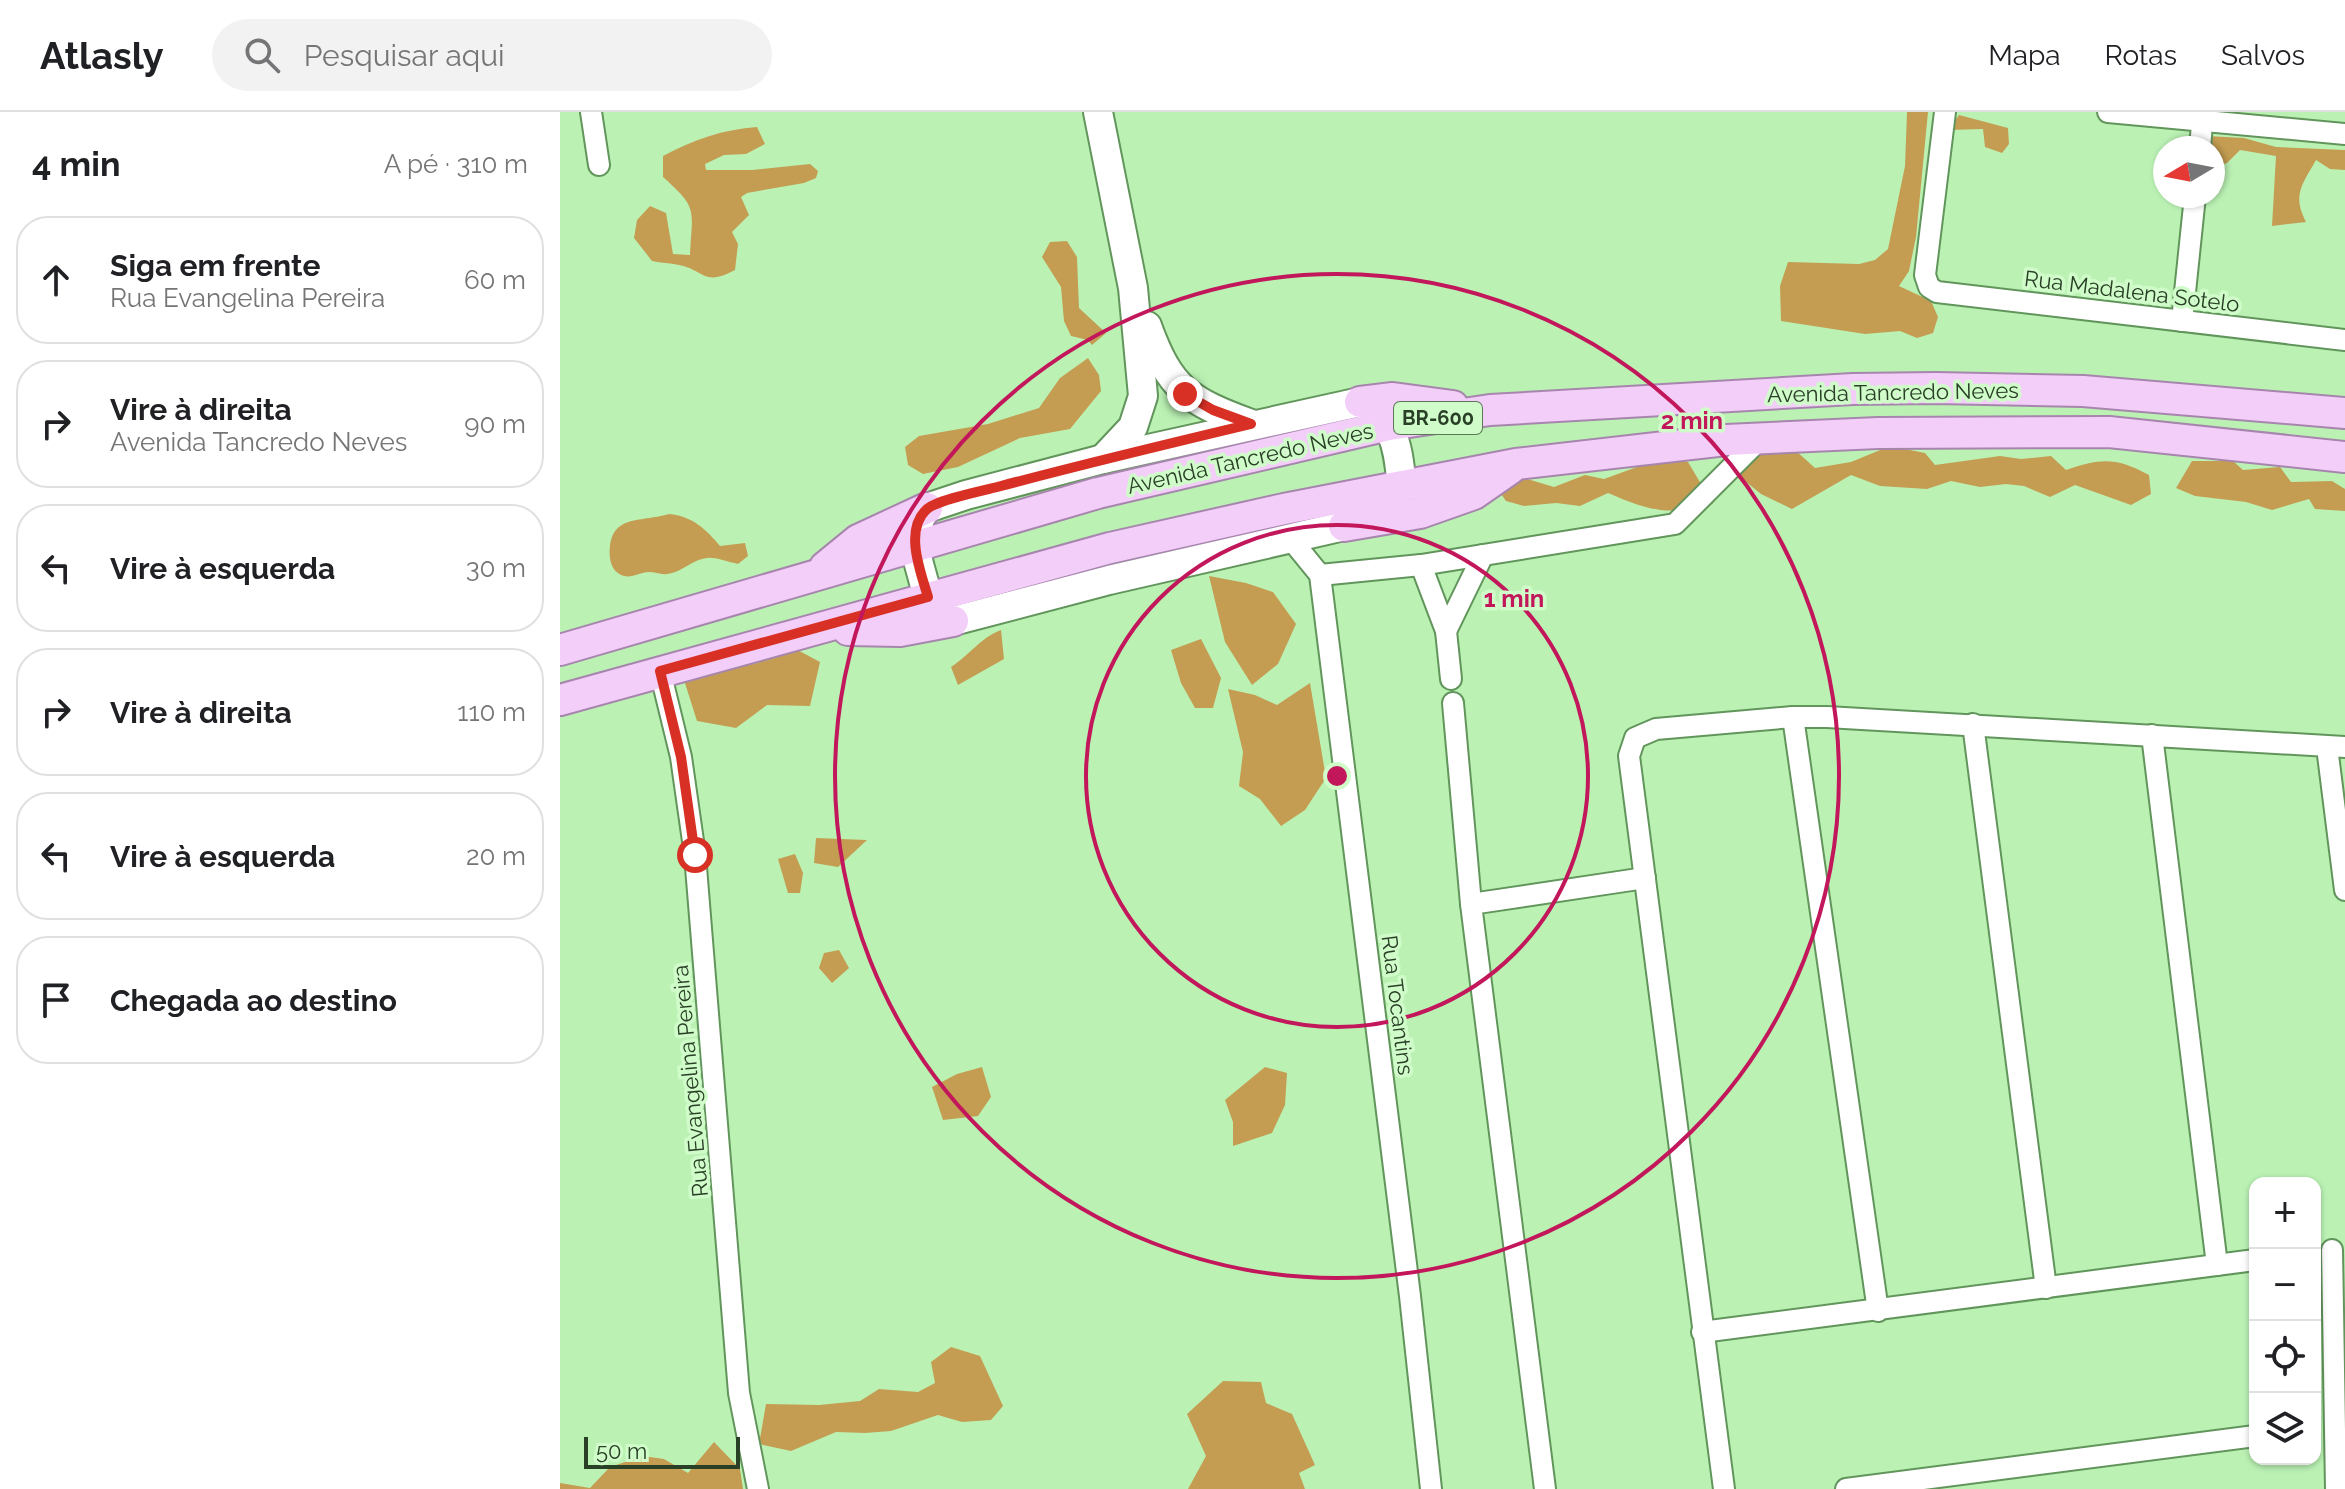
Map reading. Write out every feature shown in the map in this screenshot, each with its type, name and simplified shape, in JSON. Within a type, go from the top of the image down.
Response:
[{"type":"main road","points":[[1098,112],[1133,288],[1143,396],[1133,427],[1103,459]]},
{"type":"main road","points":[[1133,288],[1159,361],[1185,394],[1213,410],[1251,424]]},
{"type":"main road","name":"Avenida Tancredo Neves","points":[[560,650],[1098,493],[1389,425],[1490,410],[1853,389],[1936,388],[2083,391],[2345,413]]},
{"type":"main road","points":[[810,579],[858,540],[927,508],[1103,459],[1360,402],[1393,398],[1490,410]]},
{"type":"main road","points":[[1344,526],[1369,513],[1402,485],[1398,450],[1389,425],[1379,413],[1360,402]]},
{"type":"main road","name":"Avenida Tancredo Neves","points":[[560,700],[1110,548],[1402,485],[1516,464],[1762,437],[1878,433],[2109,432],[2345,457]]},
{"type":"main road","points":[[818,629],[900,631],[953,621],[1289,537],[1420,513],[1474,494],[1516,464]]},
{"type":"main road","points":[[927,508],[920,518],[914,546],[928,597],[953,621]]},
{"type":"street","points":[[591,112],[599,165]]},
{"type":"street","name":"Rua Madalena Sotelo","points":[[1945,112],[1925,275],[1929,287],[1937,292],[2345,340]]},
{"type":"street","points":[[2108,112],[2203,116],[2345,134]]},
{"type":"street","points":[[2201,136],[2203,116]]},
{"type":"street","points":[[2182,321],[2194,208]]},
{"type":"street","points":[[1289,537],[1320,575],[1421,565],[1675,524],[1762,437]]},
{"type":"street","points":[[1446,631],[1483,555]]},
{"type":"street","points":[[1421,565],[1446,631],[1451,679]]},
{"type":"street","name":"Rua Tocantins","points":[[1320,575],[1410,1296],[1431,1489]]},
{"type":"street","name":"Rua Evangelina Pereira","points":[[660,671],[681,757],[695,855],[739,1393],[758,1489]]},
{"type":"street","points":[[1453,703],[1471,904],[1545,1489]]},
{"type":"street","points":[[1793,717],[1878,1311]]},
{"type":"street","points":[[1724,1489],[1629,756],[1635,738],[1656,729],[1793,717],[1973,724],[2336,747],[2345,890]]},
{"type":"street","points":[[1973,724],[2046,1288]]},
{"type":"street","points":[[2152,735],[2217,1265]]},
{"type":"street","points":[[1471,904],[1645,878]]},
{"type":"street","points":[[2331,1250],[2325,1427],[2336,1489]]},
{"type":"street","points":[[1702,1332],[2249,1261]]},
{"type":"street","points":[[1846,1489],[2249,1437]]},
{"type":"shaded area","points":[[1907,112],[1928,112],[1916,237],[1909,271],[1899,286],[1931,301],[1938,317],[1933,333],[1917,338],[1900,331],[1865,334],[1781,321],[1780,286],[1788,262],[1859,264],[1875,260],[1888,249],[1905,166]]},
{"type":"shaded area","points":[[1959,115],[2008,128],[2009,144],[2002,153],[1985,147],[1983,129],[1948,130]]},
{"type":"shaded area","points":[[757,127],[765,144],[746,154],[724,155],[705,164],[706,170],[752,170],[810,164],[818,171],[816,178],[747,193],[741,197],[749,215],[732,232],[738,244],[735,270],[710,277],[688,267],[652,261],[634,238],[637,220],[650,206],[666,213],[673,254],[690,255],[691,211],[683,196],[663,177],[663,156],[709,136]]},
{"type":"shaded area","points":[[2225,137],[2244,138],[2276,147],[2345,150],[2345,170],[2330,169],[2316,160],[2303,183],[2299,197],[2306,222],[2272,226],[2276,156],[2240,150],[2227,163]]},
{"type":"shaded area","points":[[1067,241],[1077,257],[1079,308],[1106,333],[1092,345],[1088,340],[1071,336],[1064,321],[1061,287],[1042,257],[1050,242]]},
{"type":"shaded area","points":[[1088,358],[1099,375],[1101,391],[1070,429],[1020,438],[958,467],[923,474],[908,465],[905,447],[919,436],[988,424],[1039,408],[1060,378]]},
{"type":"shaded area","points":[[1763,446],[1795,450],[1815,468],[1851,462],[1890,446],[1925,453],[1935,465],[2000,456],[2021,459],[2051,456],[2066,470],[2089,463],[2117,462],[2149,475],[2151,494],[2131,505],[2075,485],[2050,497],[2024,486],[2006,484],[1980,487],[1951,481],[1927,489],[1880,486],[1851,475],[1792,509],[1761,494],[1735,473]]},
{"type":"shaded area","points":[[1670,461],[1688,462],[1713,504],[1684,510],[1659,510],[1608,493],[1580,506],[1556,503],[1524,506],[1506,501],[1499,491],[1524,478],[1554,487],[1585,475],[1604,479],[1637,467]]},
{"type":"shaded area","points":[[2192,461],[2233,461],[2243,470],[2280,467],[2291,482],[2332,481],[2345,489],[2345,511],[2315,509],[2309,499],[2272,510],[2246,502],[2195,496],[2176,488]]},
{"type":"shaded area","points":[[669,514],[698,524],[720,546],[745,543],[748,556],[738,564],[714,558],[702,559],[667,574],[649,572],[627,576],[616,572],[611,561],[610,544],[619,527],[627,522]]},
{"type":"shaded area","points":[[1209,576],[1273,592],[1296,624],[1278,664],[1252,685],[1225,642]]},
{"type":"shaded area","points":[[1001,630],[1004,659],[958,685],[951,667]]},
{"type":"shaded area","points":[[1201,639],[1221,678],[1213,708],[1195,708],[1181,683],[1171,650]]},
{"type":"shaded area","points":[[790,646],[820,662],[810,706],[767,705],[736,728],[697,721],[684,680],[708,672],[758,663]]},
{"type":"shaded area","points":[[1310,683],[1326,778],[1305,810],[1281,826],[1260,799],[1239,786],[1243,752],[1228,689],[1255,695],[1277,705]]},
{"type":"shaded area","points":[[816,838],[867,840],[838,867],[814,863]]},
{"type":"shaded area","points":[[795,854],[803,873],[800,893],[788,893],[778,859]]},
{"type":"shaded area","points":[[839,950],[849,968],[832,983],[819,968],[824,953]]},
{"type":"shaded area","points":[[982,1067],[991,1097],[978,1116],[943,1120],[932,1087],[957,1074]]},
{"type":"shaded area","points":[[1265,1067],[1287,1073],[1285,1105],[1272,1133],[1233,1146],[1233,1122],[1225,1100]]},
{"type":"shaded area","points":[[951,1347],[980,1356],[1003,1406],[991,1420],[962,1422],[938,1415],[891,1431],[836,1432],[791,1451],[759,1444],[766,1404],[819,1405],[860,1401],[879,1389],[918,1392],[935,1383],[931,1362]]},
{"type":"shaded area","points":[[1223,1381],[1261,1382],[1266,1403],[1292,1414],[1315,1465],[1299,1473],[1305,1489],[1188,1489],[1206,1456],[1187,1414]]},
{"type":"shaded area","points":[[714,1442],[740,1469],[743,1489],[560,1489],[560,1483],[590,1488],[610,1467],[643,1456],[664,1459],[688,1473]]},
{"type":"route","points":[[695,855],[681,757],[660,671],[928,597],[914,546],[920,518],[927,508],[1103,459],[1251,424],[1213,410],[1185,394]]}]
